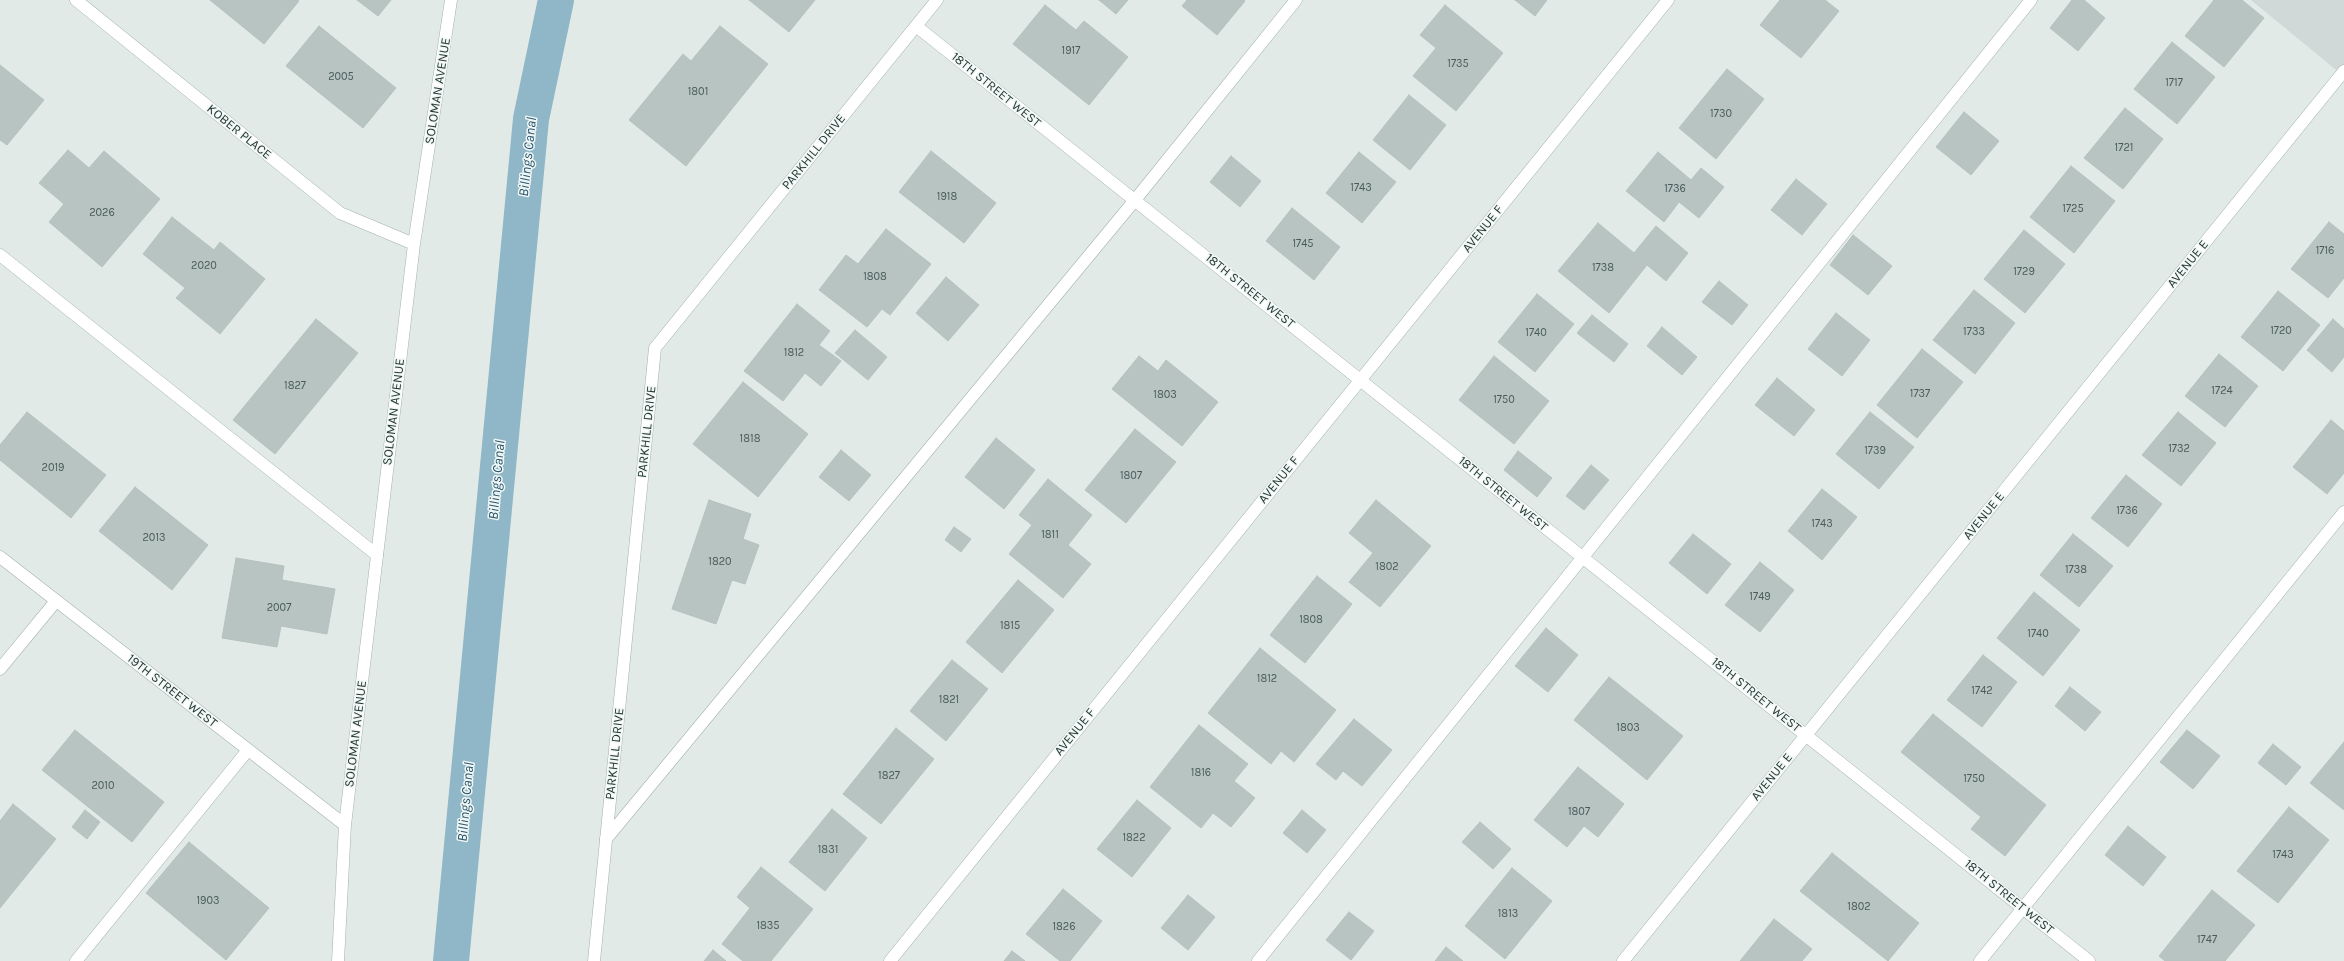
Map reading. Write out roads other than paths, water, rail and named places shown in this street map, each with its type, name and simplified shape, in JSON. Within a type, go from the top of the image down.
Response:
[{"type":"street","name":"KOBER PLACE","points":[[76,0],[340,213],[414,244]]},
{"type":"street","name":"SOLOMAN AVENUE","points":[[345,825],[414,244],[451,0]]},
{"type":"street","name":"PARKHILL DRIVE","points":[[594,961],[655,348],[937,0]]},
{"type":"street","points":[[606,839],[1135,200],[1296,0]]},
{"type":"street","name":"AVENUE F","points":[[890,961],[1668,0]]},
{"type":"street","points":[[1258,961],[2031,0]]},
{"type":"street","name":"18TH STREET WEST","points":[[916,26],[2089,961]]},
{"type":"street","name":"AVENUE E","points":[[1623,961],[2344,71]]},
{"type":"street","points":[[0,255],[377,555]]},
{"type":"street","points":[[1980,961],[2344,512]]},
{"type":"street","name":"19TH STREET WEST","points":[[0,557],[345,825]]},
{"type":"street","points":[[0,669],[56,601]]},
{"type":"street","points":[[76,961],[248,750]]},
{"type":"street","points":[[338,961],[345,825]]},
{"type":"waterway","name":"Billings Canal","points":[[451,961],[531,119],[556,0]]}]
